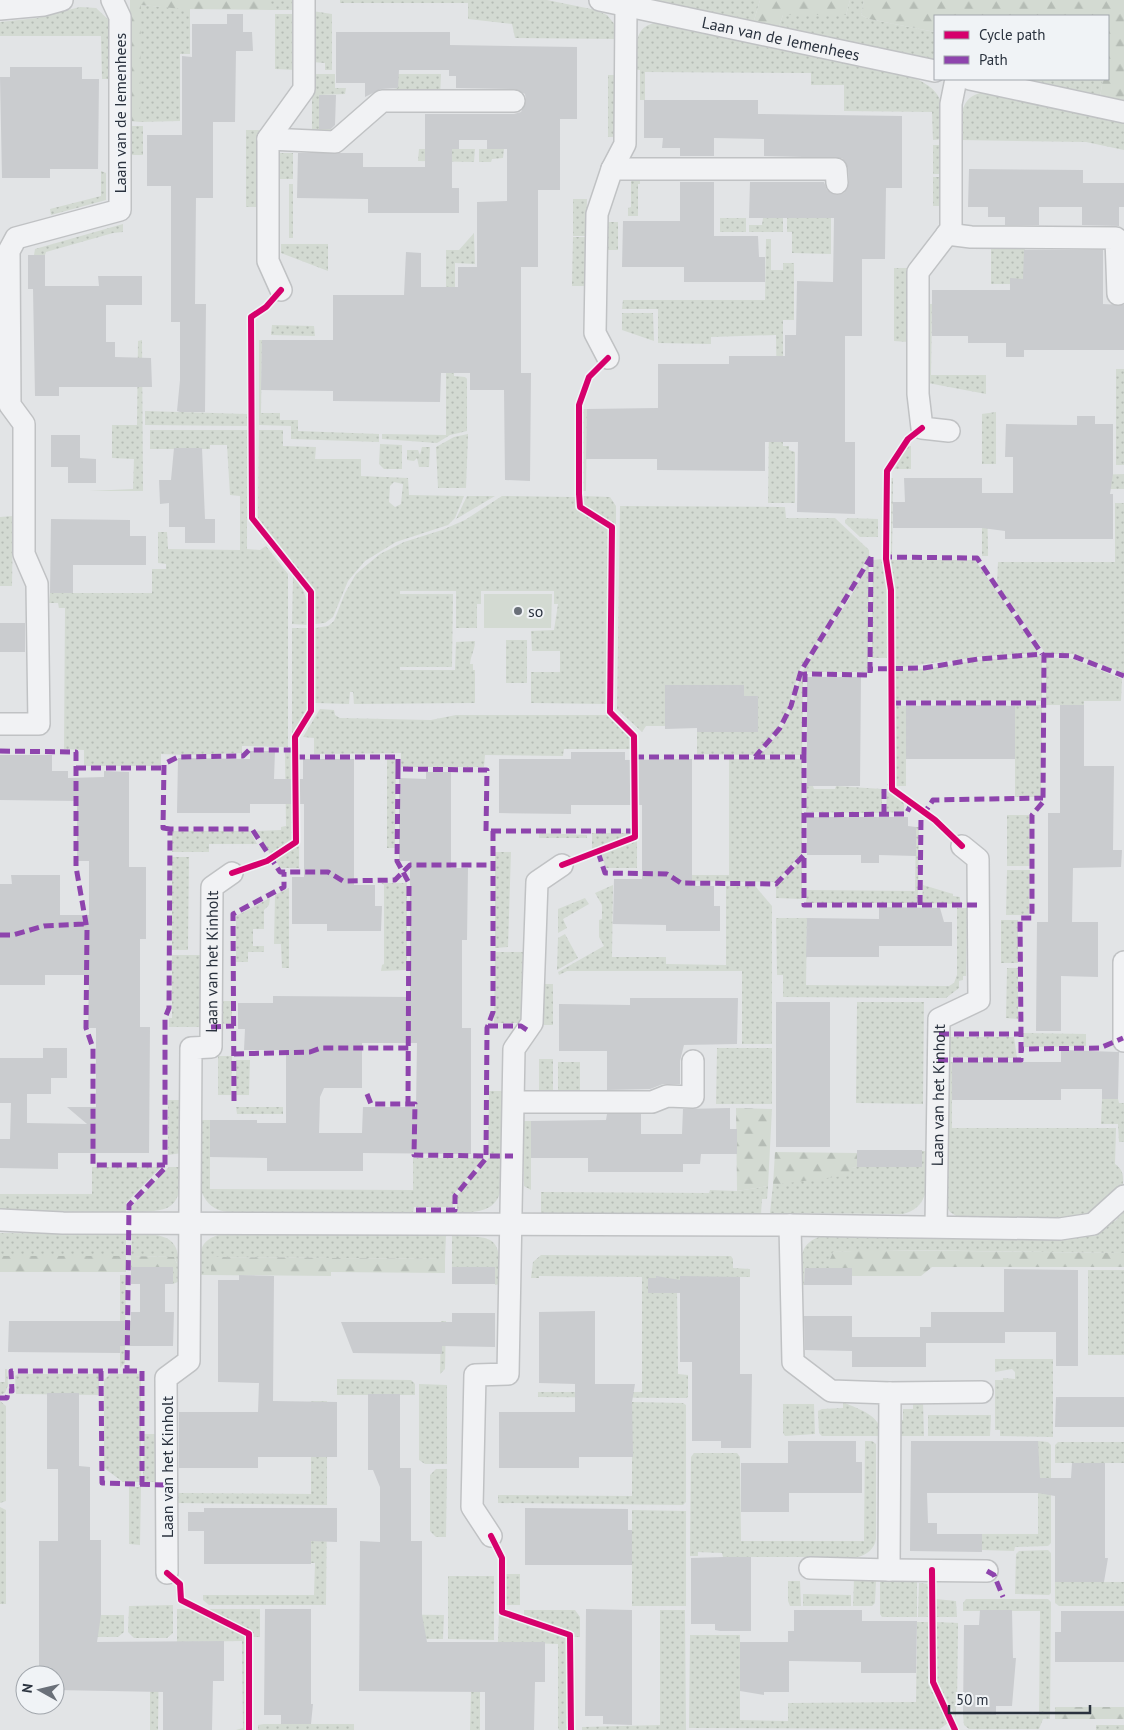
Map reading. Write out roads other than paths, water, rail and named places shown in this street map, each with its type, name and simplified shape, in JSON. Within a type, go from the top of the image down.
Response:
[{"type":"street","points":[[0,9],[44,5],[62,0]]},
{"type":"street","name":"Laan van de Iemenhees","points":[[0,724],[39,724],[37,584],[24,554],[24,424],[10,405],[9,251],[16,238],[120,210],[120,17],[112,0]]},
{"type":"street","points":[[281,290],[268,261],[268,139],[304,89],[304,0]]},
{"type":"street","name":"Laan van de Iemenhees","points":[[600,0],[934,71]]},
{"type":"street","points":[[608,358],[595,333],[597,214],[612,169],[625,144],[626,6]]},
{"type":"street","points":[[948,431],[922,428],[918,394],[918,272],[951,229],[951,104],[956,80]]},
{"type":"street","points":[[975,80],[1124,112]]},
{"type":"street","points":[[268,139],[335,142],[382,101],[514,101]]},
{"type":"street","points":[[612,169],[836,169],[837,183]]},
{"type":"street","points":[[947,234],[971,237],[1116,238],[1118,294]]},
{"type":"street","name":"Laan van het Kinholt","points":[[936,1226],[939,1019],[979,1000],[978,859],[962,846]]},
{"type":"street","points":[[491,1536],[472,1507],[474,1374],[508,1374],[514,1049],[532,1024],[538,882],[562,865]]},
{"type":"street","name":"Laan van het Kinholt","points":[[167,1573],[166,1378],[189,1361],[191,1048],[211,1047],[212,887],[232,873]]},
{"type":"street","points":[[1124,962],[1124,1041]]},
{"type":"street","points":[[514,1102],[652,1102],[667,1096],[693,1097],[693,1061]]},
{"type":"street","points":[[0,1220],[936,1226],[1060,1229],[1093,1224],[1124,1196]]},
{"type":"street","points":[[790,1225],[793,1362],[831,1391],[890,1394],[982,1392]]},
{"type":"street","points":[[889,1570],[890,1394]]},
{"type":"street","points":[[810,1568],[988,1571]]},
{"type":"place","name":"so","points":[[518,611]]}]
